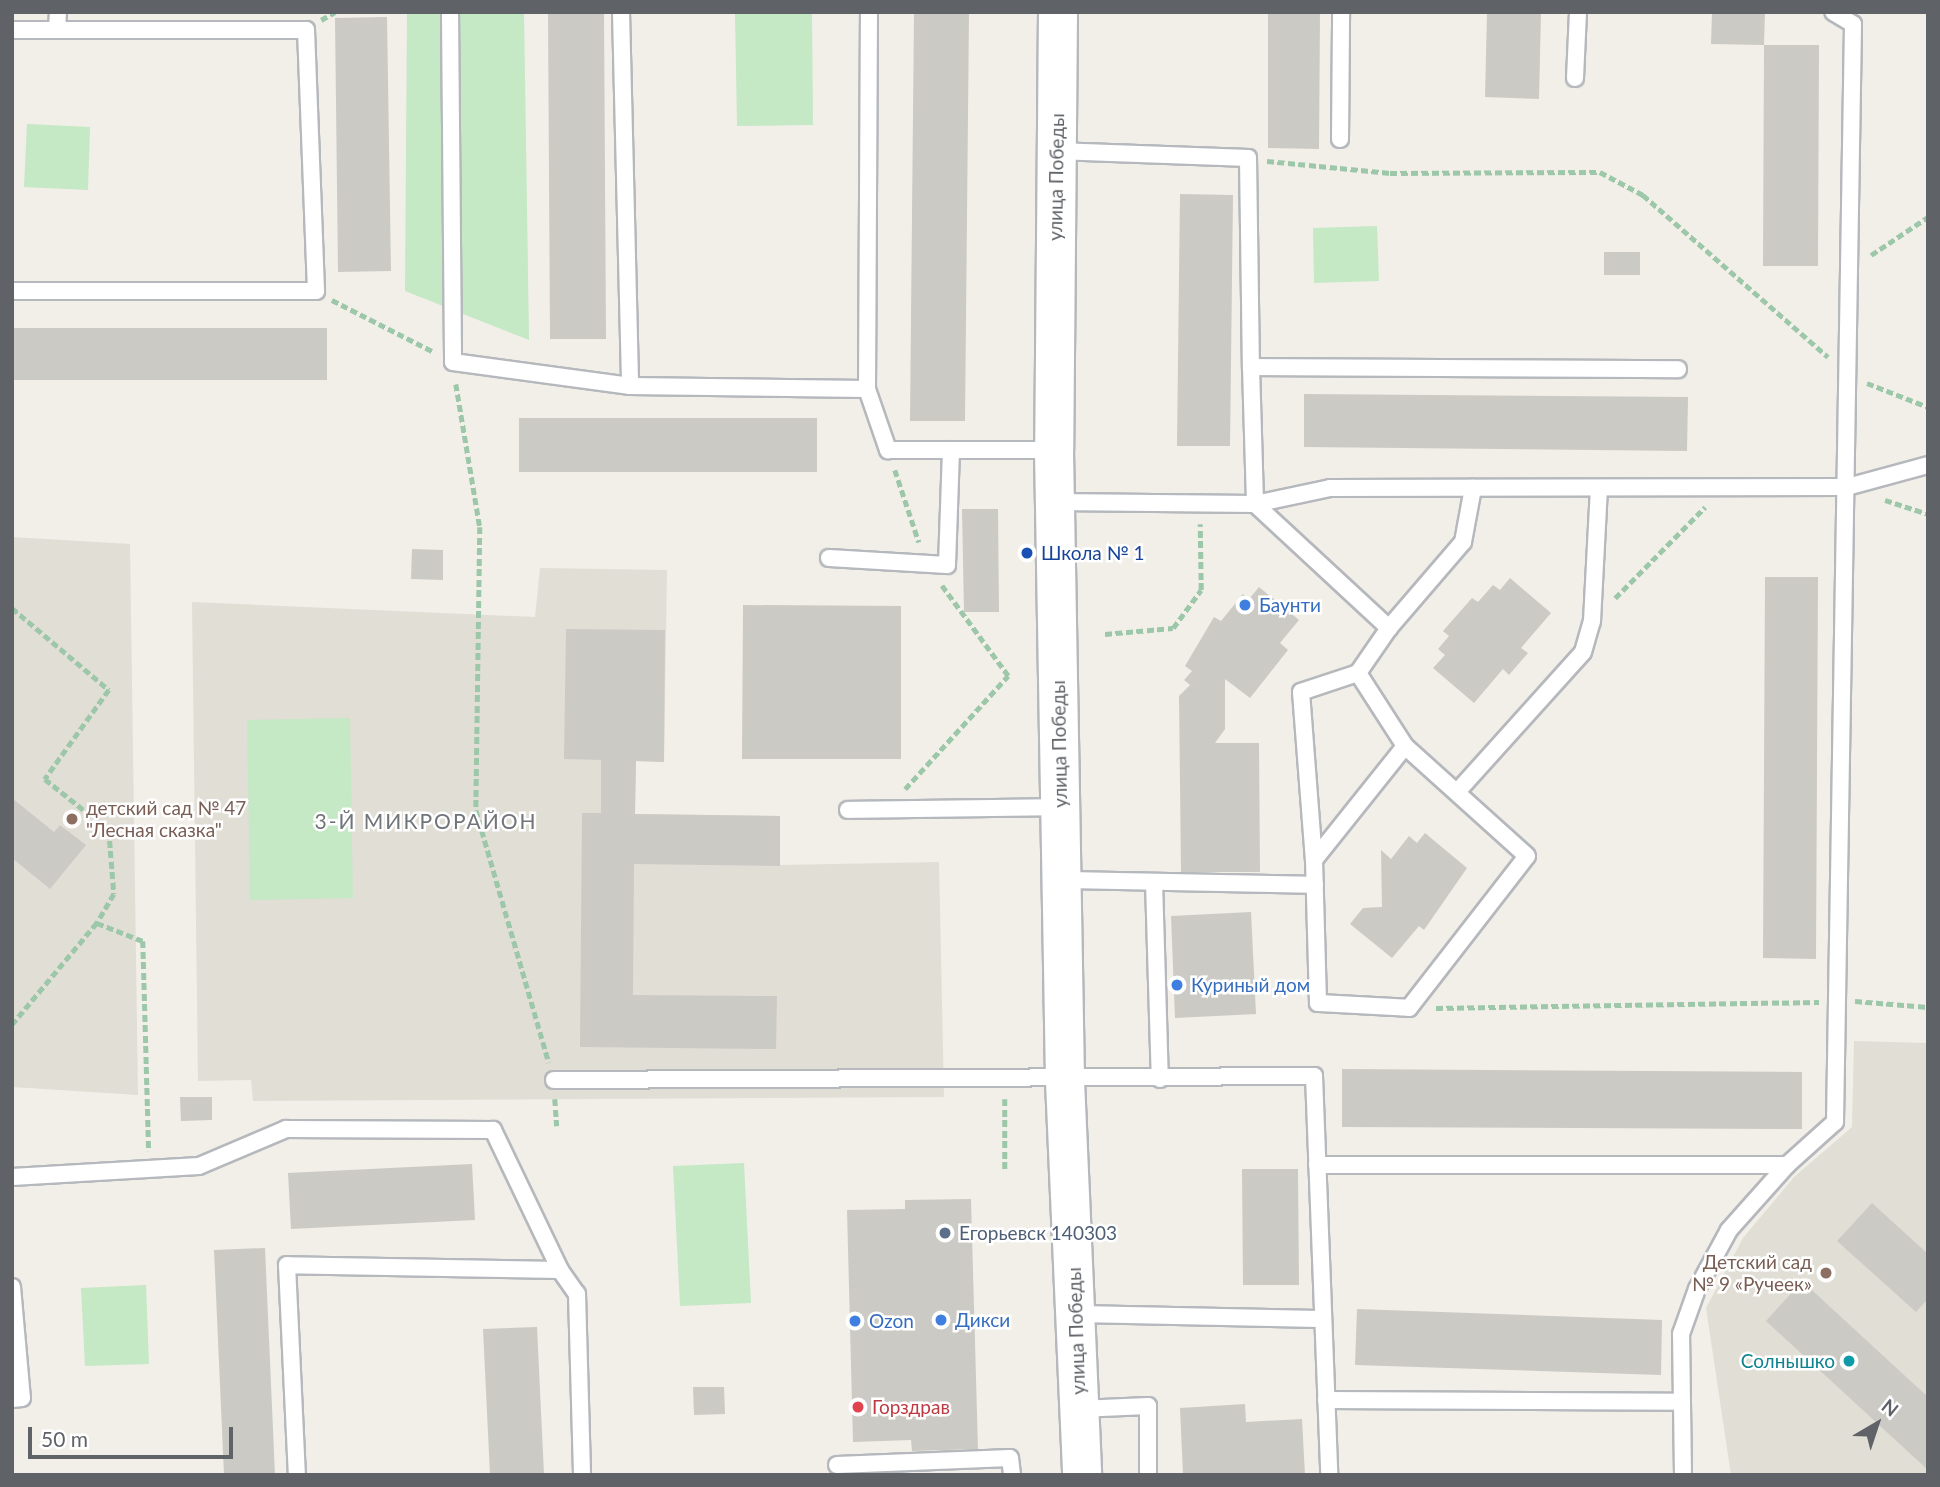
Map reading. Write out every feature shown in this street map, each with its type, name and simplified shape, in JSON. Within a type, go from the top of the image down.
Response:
[{"type":"street","name":"улица Победы","points":[[1058,12],[1054,450],[1065,1082],[1082,1475]]},
{"type":"lane","points":[[57,30],[58,12]]},
{"type":"lane","points":[[450,12],[453,362],[630,386],[867,389]]},
{"type":"lane","points":[[621,12],[630,386]]},
{"type":"lane","points":[[869,12],[867,389],[888,450],[1054,450]]},
{"type":"lane","points":[[1340,139],[1341,12]]},
{"type":"lane","points":[[1575,78],[1578,12]]},
{"type":"lane","points":[[1683,1475],[1681,1334],[1697,1289],[1729,1230],[1787,1166],[1835,1122],[1853,24],[1833,12]]},
{"type":"lane","points":[[12,30],[306,30],[316,291],[12,291]]},
{"type":"lane","points":[[1056,151],[1248,159],[1255,504],[1389,628]]},
{"type":"lane","points":[[1251,367],[1678,369]]},
{"type":"lane","points":[[829,558],[947,565],[951,450]]},
{"type":"lane","points":[[1055,502],[1255,504],[1330,488],[1847,487],[1928,465]]},
{"type":"lane","points":[[1357,673],[1405,746],[1527,856],[1409,1008],[1318,1003],[1314,860],[1301,692],[1357,673],[1389,628],[1463,542],[1473,488]]},
{"type":"lane","points":[[1457,792],[1583,652],[1592,621],[1599,488]]},
{"type":"lane","points":[[1314,860],[1405,746]]},
{"type":"lane","points":[[848,810],[1060,807]]},
{"type":"lane","points":[[1062,880],[1315,885]]},
{"type":"lane","points":[[1153,882],[1160,1079]]},
{"type":"lane","points":[[554,1080],[1065,1082],[1314,1076],[1329,1475]]},
{"type":"lane","points":[[12,1177],[150,1172],[199,1166],[286,1129],[493,1130],[560,1270],[577,1294],[582,1475]]},
{"type":"lane","points":[[1317,1165],[1787,1166]]},
{"type":"lane","points":[[297,1475],[287,1265],[560,1270]]},
{"type":"lane","points":[[12,1287],[22,1398],[12,1399]]},
{"type":"lane","points":[[1075,1314],[1323,1319]]},
{"type":"lane","points":[[1326,1400],[1682,1402]]},
{"type":"lane","points":[[1079,1409],[1148,1406],[1148,1475]]},
{"type":"lane","points":[[836,1465],[1010,1458],[1012,1475]]},
{"type":"path","points":[[1248,159],[1390,173],[1600,172],[1643,195],[1849,375],[1928,407]]},
{"type":"path","points":[[1850,270],[1928,217]]},
{"type":"path","points":[[316,291],[453,362],[480,527],[476,810],[554,1080],[556,1126]]},
{"type":"path","points":[[886,810],[1008,676],[926,563],[888,450]]},
{"type":"path","points":[[1592,621],[1725,488]]},
{"type":"path","points":[[1105,634],[1173,628],[1201,590],[1199,502]]},
{"type":"path","points":[[12,607],[109,690],[46,779],[109,830],[114,894],[97,923],[12,1025]]},
{"type":"path","points":[[97,923],[143,941],[150,1172]]},
{"type":"path","points":[[1409,1008],[1838,1002],[1928,1007]]},
{"type":"path","points":[[1004,1094],[1005,1172]]},
{"type":"shaded area","name":"детский сад № 47 \"Лесная сказка\"","points":[[12,537],[130,544],[138,1095],[12,1087]]},
{"type":"shaded area","points":[[540,568],[667,570],[664,762],[636,761],[635,814],[780,816],[780,865],[939,862],[944,1097],[253,1101],[251,1080],[198,1081],[192,602],[535,617]]},
{"type":"shaded area","name":"Детский сад № 9 «Ручеек»","points":[[1854,1041],[1928,1043],[1928,1475],[1731,1475],[1706,1308],[1743,1238],[1794,1177],[1852,1127]]},
{"type":"green space","points":[[407,12],[524,12],[529,340],[405,291]]},
{"type":"green space","points":[[735,12],[812,12],[813,125],[737,126]]},
{"type":"green space","points":[[27,124],[90,127],[88,190],[24,187]]},
{"type":"green space","points":[[1377,226],[1379,281],[1314,283],[1313,228]]},
{"type":"green space","points":[[350,718],[353,898],[250,900],[247,720]]},
{"type":"green space","points":[[744,1163],[751,1303],[680,1306],[673,1166]]},
{"type":"green space","points":[[146,1285],[149,1364],[85,1366],[81,1288]]},
{"type":"building","points":[[548,12],[604,12],[606,339],[550,339]]},
{"type":"building","points":[[914,12],[969,12],[965,421],[910,421]]},
{"type":"building","points":[[1268,12],[1320,12],[1319,149],[1268,148]]},
{"type":"building","points":[[1487,12],[1541,12],[1539,99],[1485,97]]},
{"type":"building","points":[[1712,12],[1765,12],[1764,45],[1711,44]]},
{"type":"building","points":[[387,17],[391,271],[338,272],[335,18]]},
{"type":"building","points":[[1764,45],[1819,45],[1818,266],[1763,266]]},
{"type":"building","points":[[1180,194],[1233,195],[1230,446],[1177,446]]},
{"type":"building","points":[[1604,252],[1640,252],[1640,275],[1604,275]]},
{"type":"building","points":[[12,328],[327,328],[327,380],[12,380]]},
{"type":"building","points":[[1304,394],[1688,397],[1687,451],[1304,447]]},
{"type":"building","points":[[519,418],[817,418],[817,472],[519,472]]},
{"type":"building","points":[[962,509],[998,509],[999,612],[964,612]]},
{"type":"building","points":[[412,549],[443,550],[443,580],[411,579]]},
{"type":"building","points":[[1765,577],[1818,577],[1816,959],[1763,958]]},
{"type":"building","points":[[1510,578],[1551,613],[1521,648],[1528,653],[1509,675],[1503,669],[1474,703],[1433,668],[1445,655],[1438,649],[1449,636],[1443,631],[1472,598],[1478,602],[1493,585],[1500,590]]},
{"type":"building","points":[[1259,587],[1299,620],[1280,643],[1288,650],[1250,698],[1225,679],[1225,729],[1215,743],[1259,743],[1260,872],[1181,872],[1179,696],[1190,685],[1184,680],[1192,671],[1185,666],[1214,617],[1221,621],[1243,594],[1249,599]]},
{"type":"building","points":[[743,605],[901,606],[901,759],[742,759]]},
{"type":"building","points":[[566,629],[665,630],[664,762],[636,761],[635,814],[780,816],[780,866],[634,864],[633,995],[777,996],[776,1049],[580,1047],[582,813],[601,813],[601,760],[564,759]]},
{"type":"building","points":[[12,798],[54,832],[60,825],[86,845],[50,889],[12,858]]},
{"type":"building","points":[[1425,833],[1467,868],[1424,930],[1419,926],[1392,958],[1350,924],[1363,908],[1382,907],[1381,850],[1391,859],[1409,836],[1417,843]]},
{"type":"building","points":[[1251,912],[1256,1014],[1175,1018],[1171,916]]},
{"type":"building","points":[[1342,1069],[1802,1072],[1802,1129],[1342,1127]]},
{"type":"building","points":[[180,1097],[212,1097],[212,1120],[181,1121]]},
{"type":"building","points":[[472,1164],[475,1220],[291,1229],[288,1173]]},
{"type":"building","points":[[1242,1169],[1298,1169],[1299,1285],[1243,1285]]},
{"type":"building","points":[[971,1199],[978,1449],[912,1451],[911,1440],[853,1442],[847,1210],[905,1209],[905,1200]]},
{"type":"building","points":[[1872,1203],[1928,1254],[1928,1299],[1916,1312],[1837,1241]]},
{"type":"building","points":[[265,1248],[275,1475],[224,1475],[214,1250]]},
{"type":"building","name":"Солнышко","points":[[1802,1281],[1928,1397],[1928,1470],[1766,1321]]},
{"type":"building","points":[[1357,1309],[1662,1320],[1661,1375],[1355,1365]]},
{"type":"building","points":[[537,1327],[544,1475],[490,1475],[483,1329]]},
{"type":"building","points":[[693,1387],[724,1387],[725,1414],[694,1415]]},
{"type":"building","points":[[1245,1404],[1246,1422],[1302,1419],[1305,1475],[1183,1475],[1180,1408]]},
{"type":"place","name":"Школа № 1","points":[[1027,553]]},
{"type":"place","name":"Баунти","points":[[1245,605]]},
{"type":"place","name":"детский сад № 47 \"Лесная сказка\"","points":[[72,819]]},
{"type":"place","name":"Куриный дом","points":[[1177,985]]},
{"type":"place","name":"Егорьевск 140303","points":[[945,1233]]},
{"type":"place","name":"Детский сад № 9 «Ручеек»","points":[[1826,1273]]},
{"type":"place","name":"Дикси","points":[[941,1320]]},
{"type":"place","name":"Ozon","points":[[855,1321]]},
{"type":"place","name":"Солнышко","points":[[1849,1361]]},
{"type":"place","name":"Горздрав","points":[[858,1407]]},
{"type":"district","name":"3-Й МИКРОРАЙОН","points":[[426,821]]}]
